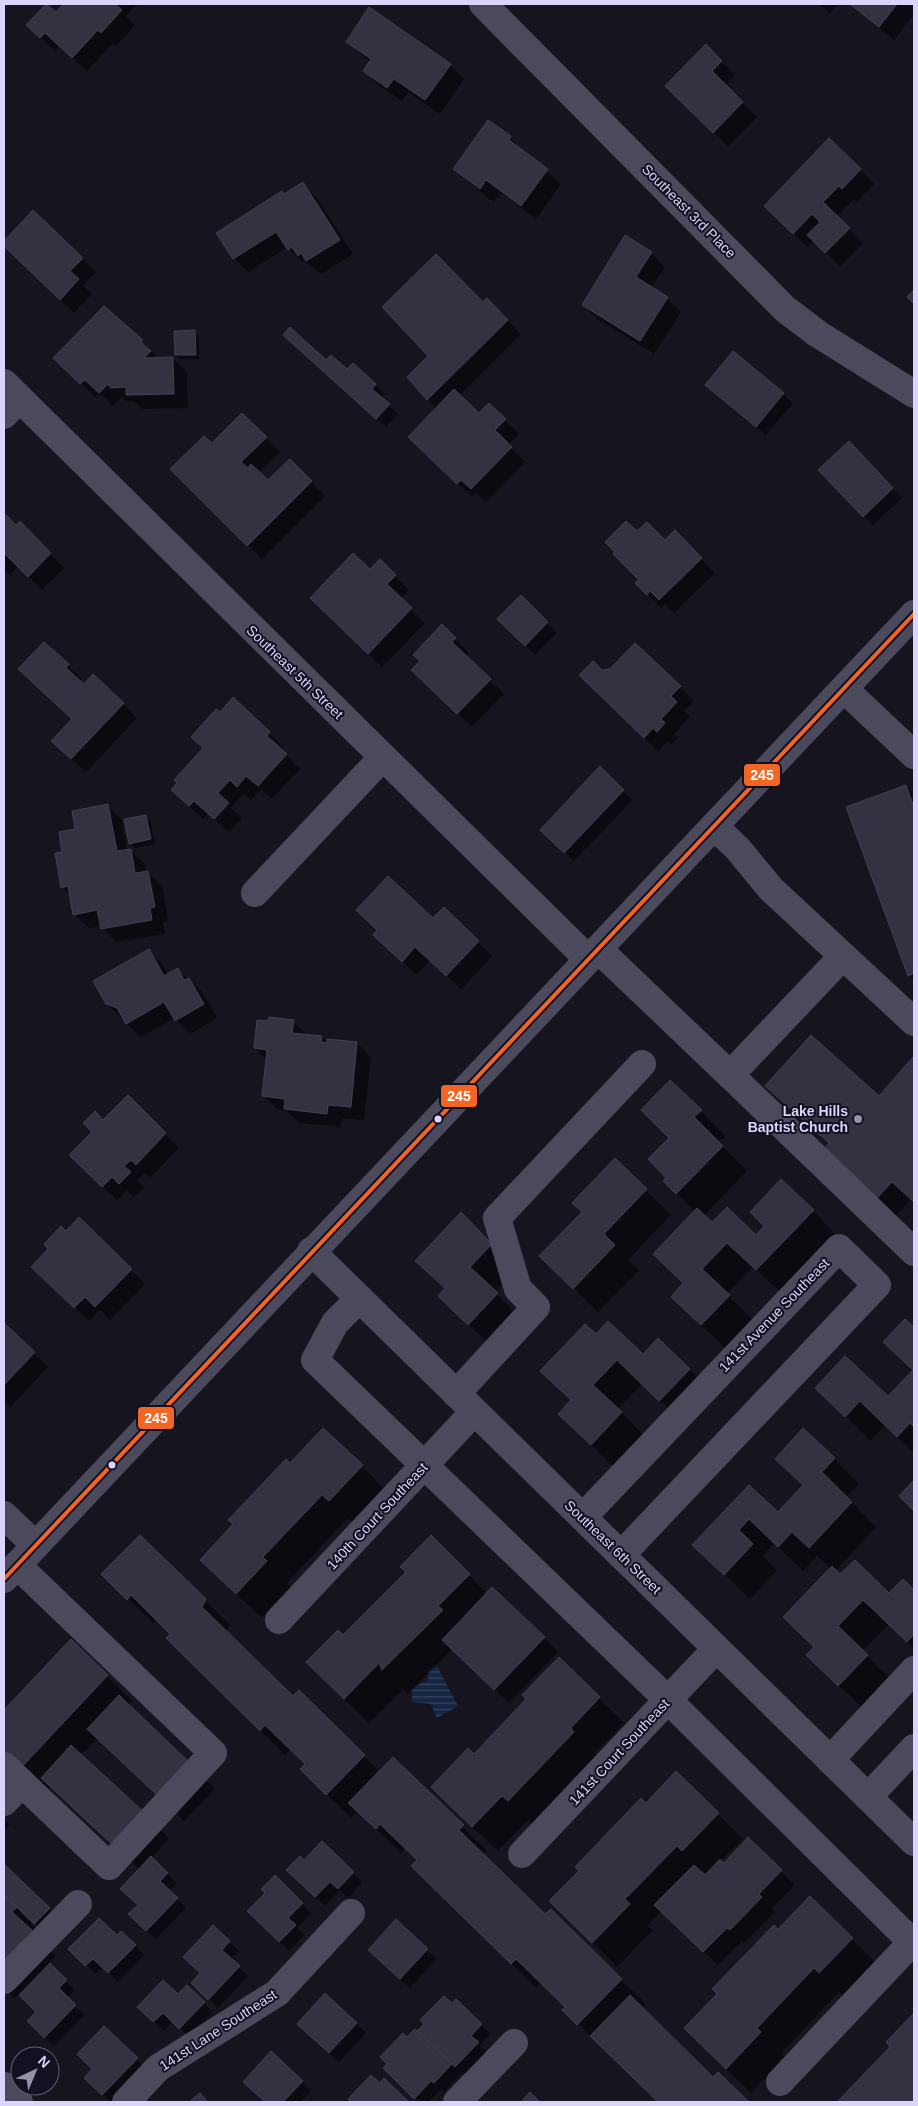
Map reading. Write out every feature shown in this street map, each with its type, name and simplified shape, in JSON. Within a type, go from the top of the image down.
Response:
[{"type":"street","name":"Southeast 3rd Place","points":[[483,4],[786,309],[818,334],[914,394]]},
{"type":"street","name":"Southeast 5th Street","points":[[9,399],[382,757],[593,954],[730,1075],[914,1252]]},
{"type":"street","points":[[10,1784],[109,1866],[213,1753],[10,1572],[914,614]]},
{"type":"street","points":[[844,689],[914,755]]},
{"type":"street","points":[[255,893],[382,757]]},
{"type":"street","points":[[714,826],[738,849],[771,889],[914,1022]]},
{"type":"street","points":[[730,1075],[843,956]]},
{"type":"street","name":"140th Court Southeast","points":[[279,1620],[425,1466],[465,1403],[536,1307],[518,1289],[497,1218],[642,1064]]},
{"type":"street","name":"141st Avenue Southeast","points":[[582,1517],[838,1248],[877,1286],[621,1555]]},
{"type":"street","name":"Southeast 6th Street","points":[[311,1251],[914,1842]]},
{"type":"street","points":[[359,1299],[335,1324],[315,1360],[668,1700],[914,1942],[780,2082]]},
{"type":"street","points":[[4,1515],[35,1545]]},
{"type":"street","name":"141st Court Southeast","points":[[522,1854],[716,1649]]},
{"type":"street","points":[[830,1760],[914,1670]]},
{"type":"street","points":[[868,1797],[914,1748]]},
{"type":"street","points":[[4,1980],[78,1904]]},
{"type":"street","name":"141st Lane Southeast","points":[[126,2102],[158,2068],[277,1993],[351,1913]]},
{"type":"street","points":[[457,2102],[514,2043]]},
{"type":"street","points":[[4,2086],[19,2102]]},
{"type":"water","points":[[437,1666],[458,1706],[437,1718],[431,1704],[412,1702],[412,1688],[428,1680],[428,1670]]},
{"type":"building","points":[[46,4],[56,12],[64,4],[115,4],[122,10],[101,33],[98,30],[72,58],[45,33],[40,38],[26,25]]},
{"type":"building","points":[[850,4],[897,4],[879,27]]},
{"type":"building","points":[[369,7],[451,64],[425,100],[394,79],[387,88],[363,71],[371,59],[346,42]]},
{"type":"building","points":[[706,44],[722,61],[712,71],[743,102],[713,133],[665,86]]},
{"type":"building","points":[[488,120],[511,136],[509,140],[548,169],[521,206],[486,180],[480,189],[453,169]]},
{"type":"building","points":[[829,138],[861,169],[842,189],[839,186],[823,202],[850,228],[825,253],[807,235],[820,222],[812,214],[793,234],[764,206]]},
{"type":"building","points":[[303,182],[340,240],[306,261],[301,253],[298,256],[292,247],[288,250],[276,232],[233,259],[216,233],[282,191],[284,194]]},
{"type":"building","points":[[33,210],[83,258],[70,271],[79,279],[60,300],[4,246],[4,241]]},
{"type":"building","points":[[625,235],[652,252],[636,277],[668,297],[640,341],[582,305]]},
{"type":"building","points":[[436,254],[483,302],[487,298],[508,320],[427,400],[407,377],[428,356],[382,307]]},
{"type":"building","points":[[914,290],[914,304],[907,297]]},
{"type":"building","points":[[104,306],[143,340],[141,342],[151,351],[144,358],[173,357],[174,394],[126,395],[126,387],[111,388],[108,384],[99,393],[85,380],[80,384],[53,358]]},
{"type":"building","points":[[290,327],[326,360],[331,355],[347,369],[353,363],[376,384],[372,389],[390,404],[376,419],[283,335]]},
{"type":"building","points":[[195,330],[196,355],[175,355],[174,331]]},
{"type":"building","points":[[733,351],[784,393],[756,427],[705,385]]},
{"type":"building","points":[[454,389],[479,413],[489,403],[506,419],[495,430],[512,447],[471,489],[461,480],[457,484],[408,437]]},
{"type":"building","points":[[242,413],[267,437],[241,462],[248,468],[251,464],[268,480],[290,459],[312,481],[247,546],[170,469],[204,436],[212,443]]},
{"type":"building","points":[[849,441],[893,488],[863,517],[818,470]]},
{"type":"building","points":[[4,513],[16,525],[20,521],[51,553],[28,577],[4,553]]},
{"type":"building","points":[[626,521],[637,531],[647,522],[665,540],[675,530],[702,558],[659,600],[650,591],[647,595],[635,583],[639,580],[613,554],[615,552],[605,542]]},
{"type":"building","points":[[353,553],[370,569],[380,559],[396,575],[387,584],[412,608],[368,654],[310,598]]},
{"type":"building","points":[[521,595],[548,622],[525,646],[497,619]]},
{"type":"building","points":[[442,624],[456,638],[452,642],[491,679],[457,714],[411,670],[420,661],[413,655]]},
{"type":"building","points":[[44,642],[69,664],[66,668],[84,684],[93,674],[124,703],[71,759],[51,741],[72,719],[18,669]]},
{"type":"building","points":[[635,643],[681,686],[671,696],[677,702],[661,719],[665,723],[657,732],[653,728],[644,738],[579,675],[593,661],[602,670],[610,669]]},
{"type":"building","points":[[233,697],[270,732],[267,736],[287,754],[258,786],[246,776],[237,787],[230,780],[218,793],[229,803],[214,819],[194,801],[189,806],[171,790],[177,783],[174,780],[203,748],[191,737],[216,709],[220,712]]},
{"type":"building","points":[[600,766],[624,790],[564,853],[540,830]]},
{"type":"building","points":[[906,785],[914,807],[914,973],[908,976],[846,807]]},
{"type":"building","points":[[108,804],[117,851],[131,849],[135,873],[148,871],[155,907],[150,908],[152,920],[101,929],[97,910],[73,915],[68,886],[61,888],[55,853],[62,852],[59,832],[75,829],[72,811]]},
{"type":"building","points":[[146,815],[151,839],[129,844],[124,819]]},
{"type":"building","points":[[388,876],[433,918],[444,907],[479,941],[446,976],[415,947],[402,962],[373,935],[377,930],[356,910]]},
{"type":"building","points":[[149,949],[164,976],[178,968],[184,980],[189,978],[204,1004],[175,1021],[164,1002],[126,1024],[117,1008],[106,1004],[93,981]]},
{"type":"building","points":[[269,1017],[294,1020],[292,1033],[322,1036],[321,1042],[327,1043],[327,1039],[357,1042],[351,1107],[328,1105],[327,1114],[284,1109],[285,1099],[262,1096],[267,1050],[254,1048],[257,1020],[268,1021]]},
{"type":"building","name":"Lake Hills Baptist Church","points":[[811,1035],[879,1096],[914,1056],[914,1202],[892,1182],[876,1199],[822,1151],[829,1143],[765,1086]]},
{"type":"building","points":[[670,1080],[702,1110],[694,1117],[723,1146],[676,1194],[663,1181],[666,1178],[648,1159],[669,1138],[641,1110]]},
{"type":"building","points":[[128,1095],[166,1133],[136,1165],[131,1160],[124,1166],[131,1172],[119,1184],[112,1177],[102,1187],[69,1155],[92,1132],[83,1123],[95,1111],[103,1120]]},
{"type":"building","points":[[615,1158],[647,1189],[604,1234],[615,1245],[573,1289],[539,1256],[582,1212],[572,1203]]},
{"type":"building","points":[[781,1179],[814,1210],[756,1270],[727,1243],[702,1269],[730,1295],[701,1325],[671,1297],[683,1283],[653,1254],[697,1208],[712,1222],[727,1207],[756,1235],[764,1226],[750,1212]]},
{"type":"building","points":[[461,1212],[492,1244],[470,1267],[498,1293],[468,1325],[438,1296],[445,1288],[415,1261]]},
{"type":"building","points":[[79,1217],[132,1269],[95,1307],[85,1297],[74,1308],[31,1267],[48,1249],[44,1244],[61,1226],[66,1231]]},
{"type":"building","points":[[905,1319],[914,1327],[914,1427],[910,1423],[897,1437],[860,1401],[845,1417],[815,1388],[845,1356],[888,1396],[913,1370],[883,1342]]},
{"type":"building","points":[[608,1321],[643,1354],[658,1338],[690,1369],[659,1401],[617,1360],[593,1385],[622,1412],[591,1445],[558,1414],[571,1400],[540,1371],[585,1324],[596,1334]]},
{"type":"building","points":[[4,1323],[35,1352],[4,1385]]},
{"type":"building","points":[[323,1428],[363,1465],[329,1501],[322,1495],[263,1557],[267,1561],[236,1594],[200,1560],[233,1524],[228,1520],[286,1459],[290,1463]]},
{"type":"building","points":[[803,1428],[835,1458],[822,1472],[852,1502],[809,1548],[792,1532],[778,1547],[749,1519],[739,1530],[753,1544],[724,1575],[692,1545],[749,1485],[778,1512],[803,1485],[775,1459]]},
{"type":"building","points":[[914,1480],[914,1511],[899,1496]]},
{"type":"building","points":[[140,1535],[206,1599],[202,1607],[293,1696],[299,1690],[365,1755],[326,1795],[300,1769],[305,1764],[265,1725],[260,1731],[166,1638],[170,1634],[131,1595],[127,1600],[101,1574]]},
{"type":"building","points":[[431,1535],[470,1574],[438,1606],[443,1610],[382,1670],[379,1663],[344,1699],[306,1662],[338,1630],[343,1635],[406,1572],[400,1567]]},
{"type":"building","points":[[855,1560],[889,1593],[903,1579],[914,1590],[914,1634],[907,1642],[863,1600],[838,1626],[868,1655],[838,1686],[806,1655],[814,1647],[783,1617],[832,1566],[840,1574]]},
{"type":"building","points":[[492,1587],[545,1637],[494,1690],[442,1640]]},
{"type":"building","points":[[71,1639],[108,1675],[18,1771],[4,1758],[4,1710]]},
{"type":"building","points":[[559,1657],[600,1697],[571,1728],[574,1732],[508,1801],[502,1796],[472,1827],[431,1787],[468,1748],[474,1754],[526,1699],[522,1695]]},
{"type":"building","points":[[119,1695],[191,1764],[159,1797],[87,1729]]},
{"type":"building","points":[[71,1745],[145,1813],[114,1846],[41,1778]]},
{"type":"building","points":[[393,1757],[464,1825],[459,1830],[545,1914],[551,1909],[622,1979],[577,2025],[562,2010],[565,2007],[516,1959],[511,1964],[411,1866],[417,1860],[380,1824],[376,1829],[348,1803]]},
{"type":"building","points":[[676,1771],[719,1813],[682,1851],[677,1846],[625,1899],[630,1904],[592,1943],[549,1901],[579,1871],[575,1867],[641,1798],[646,1803]]},
{"type":"building","points":[[748,1837],[782,1870],[759,1894],[762,1897],[730,1930],[727,1928],[703,1952],[654,1905],[694,1865],[705,1875],[720,1859],[724,1863]]},
{"type":"building","points":[[322,1841],[354,1872],[338,1889],[330,1882],[315,1897],[286,1870],[300,1856],[304,1860]]},
{"type":"building","points":[[151,1856],[168,1873],[160,1881],[178,1898],[146,1931],[128,1914],[138,1905],[120,1889]]},
{"type":"building","points":[[4,1864],[50,1908],[34,1924],[4,1895]]},
{"type":"building","points":[[275,1875],[303,1903],[288,1918],[296,1925],[279,1942],[247,1911],[265,1893],[261,1889]]},
{"type":"building","points":[[4,1895],[17,1907],[12,1912],[32,1930],[4,1960]]},
{"type":"building","points":[[810,1896],[853,1938],[819,1973],[814,1968],[757,2028],[761,2032],[726,2069],[684,2028],[717,1994],[712,1989],[774,1925],[778,1929]]},
{"type":"building","points":[[99,1918],[117,1935],[121,1931],[136,1945],[108,1973],[93,1959],[85,1966],[68,1949]]},
{"type":"building","points":[[396,1919],[428,1949],[400,1979],[368,1950]]},
{"type":"building","points":[[213,1925],[230,1941],[222,1950],[240,1966],[208,2000],[191,1983],[200,1973],[183,1957]]},
{"type":"building","points":[[50,1963],[67,1980],[59,1988],[76,2005],[44,2038],[27,2021],[36,2012],[19,1995]]},
{"type":"building","points":[[163,1980],[178,1994],[187,1985],[205,2002],[179,2029],[163,2013],[153,2022],[137,2007]]},
{"type":"building","points":[[325,1993],[357,2023],[329,2053],[297,2024]]},
{"type":"building","points":[[630,1995],[713,2077],[718,2072],[749,2102],[658,2102],[590,2036]]},
{"type":"building","points":[[444,1996],[452,2003],[456,1999],[482,2024],[471,2036],[479,2042],[455,2067],[417,2031],[424,2024],[420,2020]]},
{"type":"building","points":[[914,2013],[914,2102],[837,2102],[890,2047],[886,2042]]},
{"type":"building","points":[[104,2026],[138,2058],[102,2095],[84,2078],[92,2069],[77,2054]]},
{"type":"building","points":[[415,2029],[452,2064],[434,2083],[431,2081],[414,2099],[383,2068],[387,2064],[380,2057],[403,2033],[407,2037]]},
{"type":"building","points":[[271,2051],[303,2081],[283,2102],[265,2102],[243,2082]]},
{"type":"building","points":[[371,2075],[380,2083],[384,2078],[409,2102],[351,2102],[348,2099]]},
{"type":"building","points":[[530,2092],[540,2102],[521,2102]]},
{"type":"building","points":[[200,2093],[208,2102],[189,2102]]},
{"type":"transit line","name":"245","points":[[4,1579],[914,614]]},
{"type":"place","name":"Lake Hills Baptist Church","points":[[858,1119]]}]
